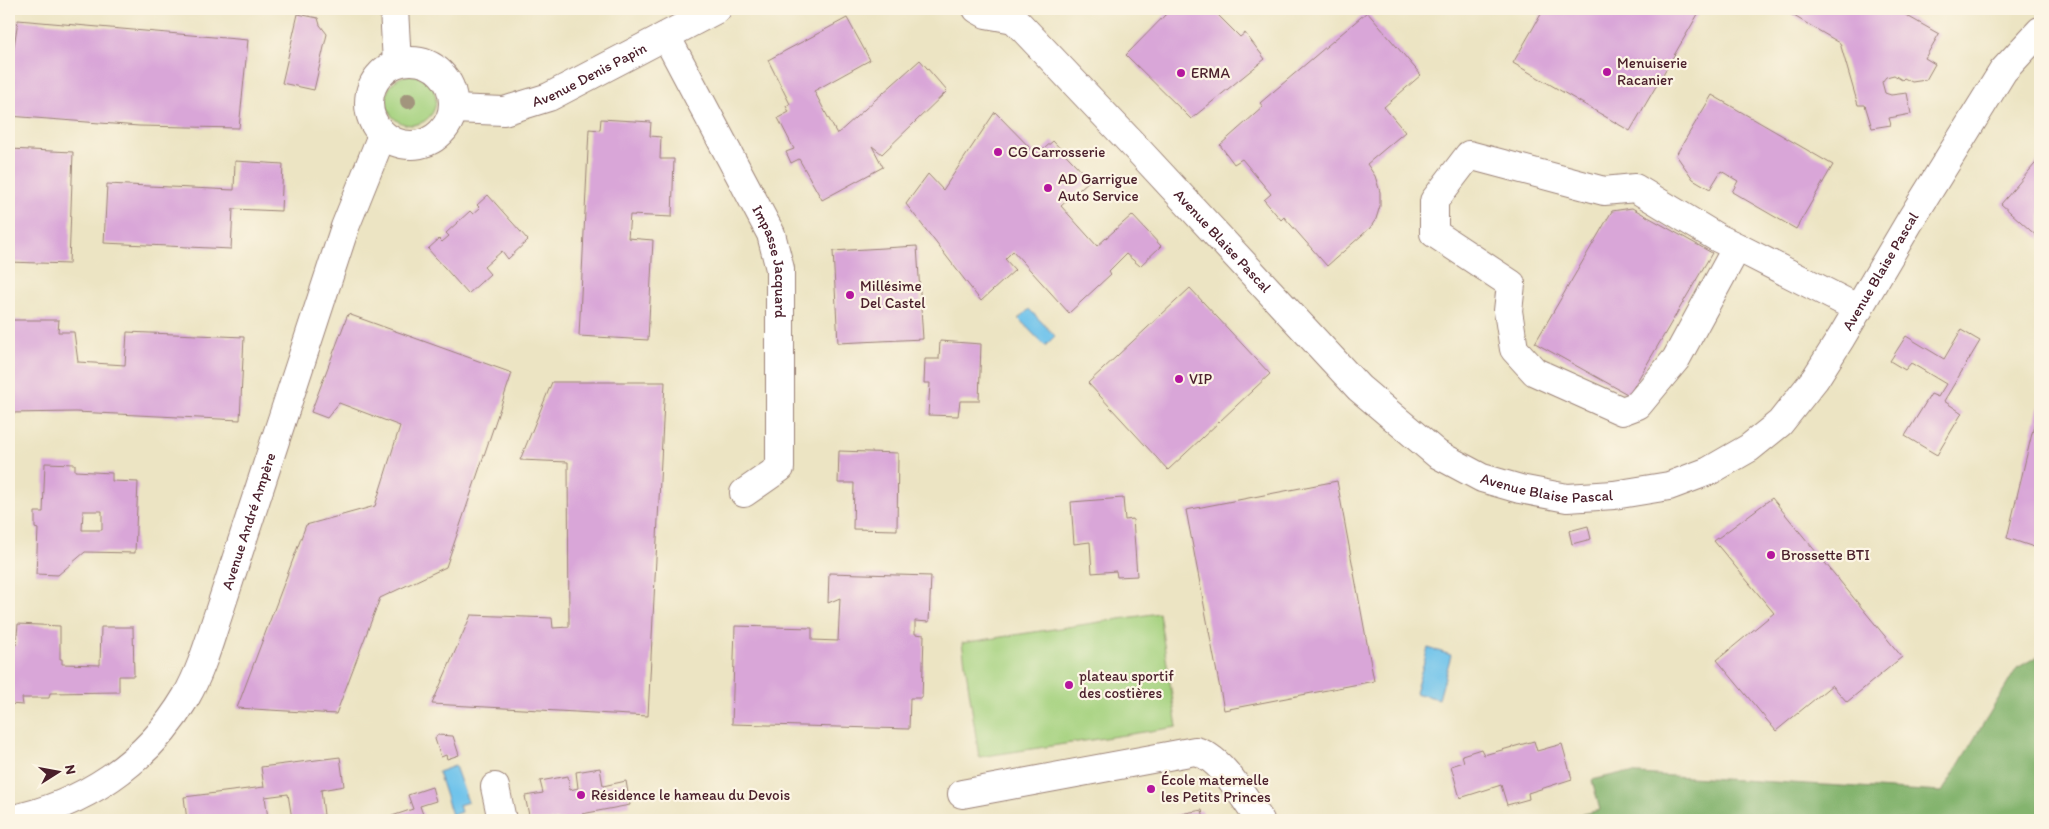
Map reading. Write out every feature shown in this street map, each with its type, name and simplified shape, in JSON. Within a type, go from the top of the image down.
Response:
[{"type":"street","points":[[394,9],[397,63]]},
{"type":"street","name":"Avenue Denis Papin","points":[[453,108],[504,111],[549,97],[716,9]]},
{"type":"street","name":"Avenue Blaise Pascal","points":[[977,9],[986,14],[1013,14],[1359,388],[1436,454],[1482,478],[1520,489],[1567,498],[1614,495],[1669,486],[1709,471],[1749,448],[1780,423],[1815,379],[2003,70],[2040,31]]},
{"type":"street","name":"Impasse Jacquard","points":[[666,36],[771,234],[780,269],[780,468],[744,493]]},
{"type":"street","points":[[411,60],[425,62],[438,70],[447,80],[452,94],[453,108],[449,122],[442,132],[432,140],[420,145],[406,146],[382,135],[374,125],[368,101],[376,77],[385,69],[397,63],[411,60]]},
{"type":"street","name":"Avenue André Ampère","points":[[9,820],[34,815],[75,799],[105,783],[128,766],[155,739],[175,715],[187,696],[199,670],[218,615],[345,228],[382,135]]},
{"type":"street","points":[[1737,247],[1676,359],[1638,405],[1622,411],[1535,372],[1514,349],[1508,310],[1511,284],[1434,233],[1434,201],[1469,155],[1604,192],[1635,188],[1718,238],[1737,247],[1859,309]]},
{"type":"street","points":[[962,794],[1195,751],[1203,753],[1219,765],[1260,820]]},
{"type":"street","points":[[495,787],[502,820]]},
{"type":"green space","points":[[411,75],[429,82],[436,100],[429,118],[411,125],[393,118],[386,100],[393,82]]},
{"type":"green space","name":"plateau sportif des costières","points":[[1159,613],[1177,727],[979,757],[962,643]]},
{"type":"green space","points":[[2040,655],[2040,820],[1558,820],[1600,810],[1592,780],[1622,773],[1942,792],[2017,668]]},
{"type":"water","points":[[1029,309],[1055,336],[1045,346],[1019,319]]},
{"type":"water","points":[[1428,648],[1451,655],[1439,699],[1415,693]]},
{"type":"water","points":[[455,766],[468,802],[459,805],[461,812],[452,815],[438,772]]},
{"type":"building","points":[[1171,9],[1212,9],[1240,37],[1245,33],[1265,59],[1191,119],[1126,55]]},
{"type":"building","name":"Menuiserie Racanier","points":[[1544,9],[1701,9],[1630,131],[1513,63]]},
{"type":"building","points":[[1782,9],[1895,9],[1939,34],[1925,58],[1935,64],[1926,80],[1912,82],[1904,78],[1902,80],[1894,75],[1886,77],[1882,82],[1885,93],[1891,95],[1907,93],[1911,114],[1889,118],[1891,125],[1872,128],[1865,105],[1858,105],[1840,43]]},
{"type":"building","points":[[1367,12],[1421,75],[1384,107],[1405,132],[1367,164],[1375,176],[1380,192],[1380,206],[1376,219],[1370,228],[1327,266],[1284,217],[1281,220],[1264,200],[1271,194],[1242,159],[1234,164],[1220,145],[1263,107],[1260,103]]},
{"type":"building","points":[[298,14],[318,18],[320,25],[327,34],[314,90],[282,83]]},
{"type":"building","points":[[847,18],[870,60],[814,91],[837,134],[920,60],[947,91],[882,154],[872,146],[883,167],[822,200],[799,159],[791,163],[786,152],[794,149],[778,118],[789,112],[786,106],[790,104],[768,60]]},
{"type":"building","points":[[18,20],[248,40],[239,128],[139,126],[9,116],[9,80]]},
{"type":"building","points":[[1712,95],[1833,165],[1796,229],[1732,192],[1738,181],[1721,171],[1710,189],[1693,179],[1676,155]]},
{"type":"building","points":[[995,112],[1037,155],[1053,141],[1090,180],[1061,206],[1097,246],[1132,215],[1161,246],[1140,266],[1126,254],[1109,271],[1111,274],[1069,313],[1013,251],[1005,259],[1015,270],[981,301],[906,204],[928,174],[943,190]]},
{"type":"building","points":[[601,119],[651,122],[650,136],[661,137],[660,159],[674,159],[672,217],[630,215],[628,238],[653,240],[648,340],[579,336],[589,129],[600,130]]},
{"type":"building","points":[[9,149],[73,152],[69,264],[9,262]]},
{"type":"building","points":[[2040,158],[2040,239],[2001,204]]},
{"type":"building","points":[[235,161],[283,164],[281,211],[233,209],[231,249],[104,243],[107,184],[234,190]]},
{"type":"building","points":[[488,195],[528,240],[508,259],[502,251],[484,267],[490,274],[468,294],[428,249],[439,239],[442,242],[449,236],[446,233],[470,211],[473,214],[480,208],[477,205]]},
{"type":"building","points":[[1632,208],[1712,253],[1629,395],[1535,343],[1612,211]]},
{"type":"building","points":[[917,246],[923,339],[838,343],[833,251]]},
{"type":"building","name":"VIP","points":[[1190,288],[1270,374],[1168,470],[1088,383]]},
{"type":"building","points":[[348,314],[512,373],[446,567],[380,598],[336,714],[237,708],[306,525],[375,506],[400,426],[339,403],[327,418],[311,412]]},
{"type":"building","points":[[9,320],[59,320],[58,332],[74,332],[78,362],[125,365],[127,332],[244,337],[240,420],[76,412],[9,413]]},
{"type":"building","points":[[1961,330],[1980,341],[1944,401],[1962,413],[1937,455],[1905,436],[1931,394],[1938,397],[1946,384],[1911,363],[1905,370],[1890,361],[1906,336],[1944,359]]},
{"type":"building","points":[[940,341],[981,344],[979,401],[960,401],[958,416],[928,415],[930,383],[924,383],[925,359],[939,359]]},
{"type":"building","points":[[552,382],[665,382],[648,716],[432,704],[471,615],[552,618],[553,628],[569,627],[568,462],[520,460]]},
{"type":"building","points":[[2040,400],[2040,549],[2007,538]]},
{"type":"building","points":[[839,451],[898,453],[897,530],[853,529],[854,483],[838,483]]},
{"type":"building","points":[[45,463],[75,464],[75,471],[112,473],[112,481],[138,482],[135,553],[85,552],[58,575],[36,574],[38,529],[35,528],[35,512],[43,512]],"holes":[[[83,511],[102,511],[102,530],[82,530]]]},
{"type":"building","points":[[1337,481],[1374,681],[1224,710],[1186,510]]},
{"type":"building","points":[[1123,498],[1125,520],[1133,519],[1137,576],[1117,577],[1116,571],[1092,573],[1090,542],[1074,544],[1071,502]]},
{"type":"building","points":[[1772,498],[1902,657],[1847,702],[1832,685],[1776,731],[1717,660],[1774,613],[1714,541]]},
{"type":"building","points":[[1588,526],[1591,539],[1572,544],[1569,531]]},
{"type":"building","points":[[829,573],[931,576],[929,622],[915,621],[915,634],[924,635],[922,698],[910,698],[909,729],[732,724],[735,626],[812,628],[812,640],[838,641],[840,598],[828,603]]},
{"type":"building","points":[[18,624],[60,626],[60,659],[62,659],[62,664],[100,665],[101,627],[133,627],[134,676],[119,676],[119,692],[50,693],[49,698],[22,698],[23,705],[9,704],[12,646],[16,645]]},
{"type":"building","points":[[437,735],[453,736],[459,755],[447,759],[446,755],[441,757],[435,739]]},
{"type":"building","points":[[1534,741],[1537,751],[1562,744],[1572,779],[1528,793],[1529,799],[1507,805],[1501,785],[1460,798],[1451,766],[1464,762],[1462,755],[1481,749],[1484,755]]},
{"type":"building","points":[[340,757],[344,786],[321,790],[324,815],[292,819],[288,794],[265,797],[268,818],[251,820],[187,820],[184,797],[264,787],[261,767]]},
{"type":"building","name":"Résidence le hameau du Devois","points":[[600,768],[603,786],[626,781],[630,805],[582,814],[584,820],[530,820],[525,796],[543,793],[540,781],[568,776],[570,790],[578,788],[576,772]]},
{"type":"building","points":[[432,787],[436,801],[420,806],[425,820],[393,820],[392,816],[413,809],[408,795]]},
{"type":"building","points":[[1202,810],[1204,820],[1158,820],[1158,818]]},
{"type":"place","name":"Menuiserie Racanier","points":[[1607,72]]},
{"type":"place","name":"ERMA","points":[[1181,73]]},
{"type":"place","name":"CG Carrosserie","points":[[998,152]]},
{"type":"place","name":"AD Garrigue Auto Service","points":[[1048,188]]},
{"type":"place","name":"Millésime Del Castel","points":[[850,295]]},
{"type":"place","name":"VIP","points":[[1179,379]]},
{"type":"place","name":"Brossette BTI","points":[[1771,555]]},
{"type":"place","name":"plateau sportif des costières","points":[[1069,685]]},
{"type":"place","name":"École maternelle les Petits Princes","points":[[1151,789]]},
{"type":"place","name":"Résidence le hameau du Devois","points":[[581,795]]}]
